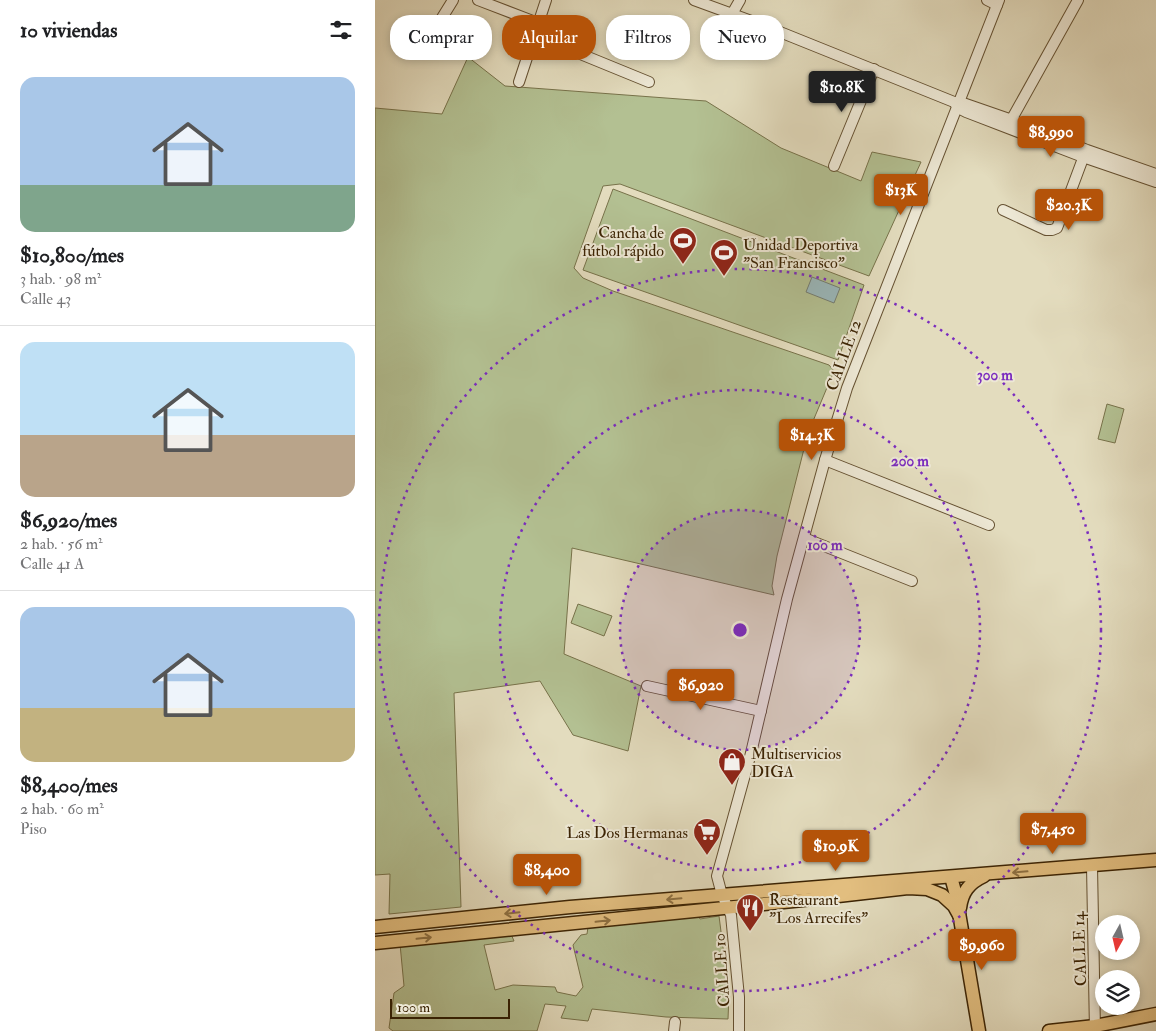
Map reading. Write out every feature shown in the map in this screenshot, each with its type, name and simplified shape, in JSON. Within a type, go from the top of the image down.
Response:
[{"type":"main road","points":[[375,927],[722,894],[1156,860]]},
{"type":"main road","points":[[959,915],[961,900],[966,890],[976,880],[994,874]]},
{"type":"main road","points":[[951,877],[956,895],[979,1031]]},
{"type":"main road","points":[[375,943],[908,888],[927,889],[942,895],[954,906],[959,915]]},
{"type":"main road","points":[[569,908],[571,924]]},
{"type":"main road","points":[[1049,1031],[1095,1028],[1156,1014]]},
{"type":"street","points":[[444,15],[453,0]]},
{"type":"street","points":[[478,0],[517,15]]},
{"type":"street","points":[[541,15],[546,0]]},
{"type":"street","points":[[694,0],[874,69],[1156,182]]},
{"type":"street","points":[[732,14],[740,0]]},
{"type":"street","points":[[987,0],[998,2]]},
{"type":"street","points":[[1009,123],[1078,0]]},
{"type":"street","name":"CALLE 12","points":[[728,907],[717,876],[751,752],[787,599],[825,460],[853,371],[998,2]]},
{"type":"street","points":[[519,82],[526,60]]},
{"type":"street","points":[[595,60],[649,82]]},
{"type":"street","points":[[834,166],[874,69]]},
{"type":"street","points":[[1085,154],[1156,174]]},
{"type":"street","points":[[1003,210],[1046,230],[1057,228],[1085,154]]},
{"type":"street","points":[[825,460],[989,525]]},
{"type":"street","points":[[804,538],[912,581]]},
{"type":"street","points":[[647,686],[761,711]]},
{"type":"street","name":"CALLE 14","points":[[1092,866],[1095,1028]]},
{"type":"street","name":"CALLE 10","points":[[728,907],[731,915],[739,997],[739,1031]]},
{"type":"green space","points":[[467,60],[472,60],[505,86],[706,101],[781,148],[861,181],[872,152],[921,162],[869,276],[620,184],[603,186],[574,268],[583,278],[613,291],[829,365],[834,371],[808,433],[777,556],[772,586],[774,595],[572,548],[564,654],[641,686],[628,751],[573,735],[540,681],[454,693],[461,907],[389,914],[390,874],[375,875],[375,108],[442,114]]},
{"type":"green space","name":"Unidad Deportiva \"San Francisco\"","points":[[613,189],[864,285],[838,360],[583,270]]},
{"type":"green space","points":[[1107,404],[1124,409],[1115,443],[1098,439]]},
{"type":"green space","points":[[578,604],[612,616],[604,636],[571,623]]},
{"type":"green space","points":[[697,914],[700,919],[719,916],[729,994],[728,1019],[666,1017],[592,1009],[588,1021],[561,1018],[566,1006],[545,1004],[537,1031],[393,1031],[389,1028],[394,993],[404,986],[400,944],[511,934],[514,941],[484,945],[495,990],[513,985],[555,987],[557,992],[576,996],[583,987],[573,945],[581,935],[587,934],[588,927]]},
{"type":"water","points":[[812,277],[840,288],[834,303],[806,292]]},
{"type":"place","name":"Cancha de fútbol rápido","points":[[683,265]]},
{"type":"place","name":"Unidad Deportiva \"San Francisco\"","points":[[724,277]]},
{"type":"place","name":"Multiservicios DIGA","points":[[732,786]]},
{"type":"place","name":"Las Dos Hermanas","points":[[707,856]]},
{"type":"place","name":"Restaurant \"Los Arrecifes\"","points":[[750,932]]}]
